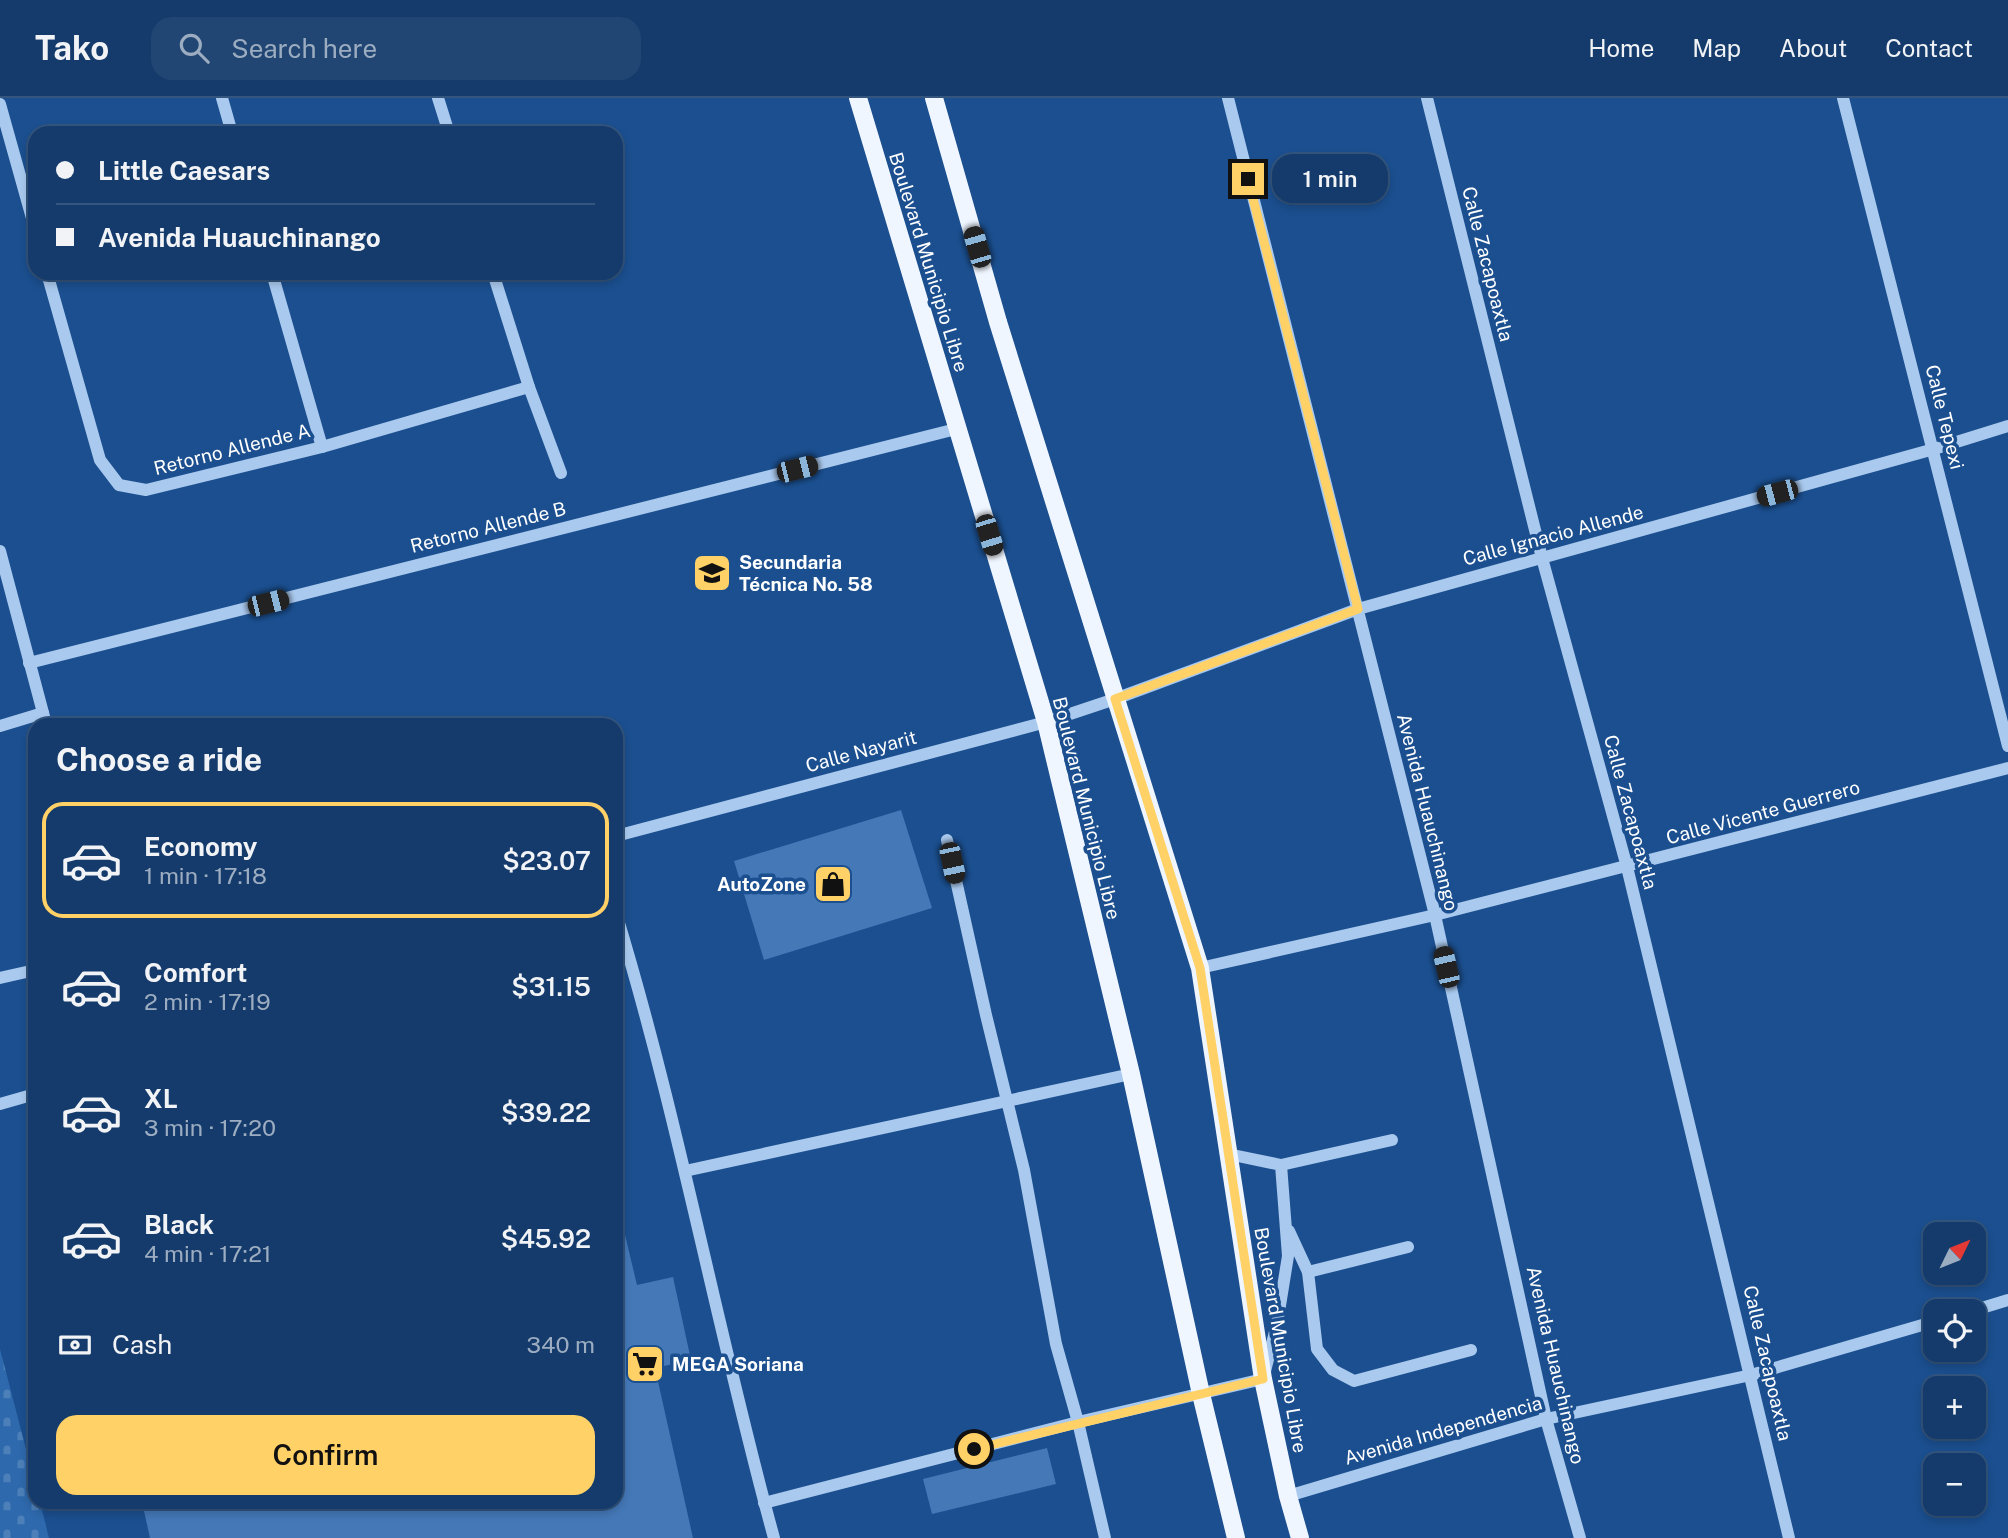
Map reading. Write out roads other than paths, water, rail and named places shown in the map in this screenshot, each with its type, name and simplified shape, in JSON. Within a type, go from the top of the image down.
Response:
[{"type":"main road","name":"Boulevard Municipio Libre","points":[[858,98],[1046,722],[1131,1074],[1201,1394],[1236,1538]]},
{"type":"main road","name":"Boulevard Municipio Libre","points":[[934,98],[998,322],[1200,968],[1263,1379],[1288,1496],[1300,1538]]},
{"type":"street","points":[[222,98],[230,126]]},
{"type":"street","points":[[438,98],[447,126]]},
{"type":"street","name":"Avenida Huauchinango","points":[[1227,98],[1435,915],[1546,1419],[1580,1538]]},
{"type":"street","name":"Calle Zacapoaxtla","points":[[1427,98],[1542,558],[1626,867],[1789,1538]]},
{"type":"street","name":"Calle Tepexi","points":[[1843,98],[2008,746]]},
{"type":"street","points":[[0,104],[28,204]]},
{"type":"street","name":"Retorno Allende A","points":[[49,280],[100,460],[119,485],[146,490],[322,447],[529,387]]},
{"type":"street","points":[[274,280],[322,447]]},
{"type":"street","points":[[495,280],[529,387],[561,473]]},
{"type":"street","name":"Calle Ignacio Allende","points":[[1115,699],[1358,609],[2008,426]]},
{"type":"street","name":"Retorno Allende B","points":[[29,663],[956,429]]},
{"type":"street","points":[[0,551],[45,718]]},
{"type":"street","name":"Calle Nayarit","points":[[623,834],[1046,722],[1115,699]]},
{"type":"street","points":[[0,726],[28,722]]},
{"type":"street","name":"Calle Vicente Guerrero","points":[[1200,968],[1435,915],[2008,768]]},
{"type":"street","points":[[947,840],[1024,1170],[1056,1344],[1078,1422],[1105,1538]]},
{"type":"street","points":[[623,947],[685,1171],[724,1344],[774,1538]]},
{"type":"street","points":[[0,978],[28,972]]},
{"type":"street","points":[[685,1171],[1131,1074]]},
{"type":"street","points":[[0,1104],[28,1096]]},
{"type":"street","points":[[1228,1154],[1281,1165],[1392,1140]]},
{"type":"street","points":[[764,1503],[1078,1422],[1263,1379],[1277,1324],[1288,1256],[1281,1165]]},
{"type":"street","points":[[1285,1221],[1308,1272],[1317,1349],[1334,1370],[1354,1381],[1471,1350]]},
{"type":"street","points":[[1308,1272],[1408,1247]]},
{"type":"street","points":[[1986,1307],[2008,1300]]},
{"type":"street","name":"Avenida Independencia","points":[[1288,1496],[1546,1419],[1751,1375],[1923,1325]]},
{"type":"place","name":"Secundaria Técnica No. 58","points":[[712,573]]},
{"type":"place","name":"AutoZone","points":[[833,884]]},
{"type":"place","name":"MEGA Soriana","points":[[645,1364]]}]
